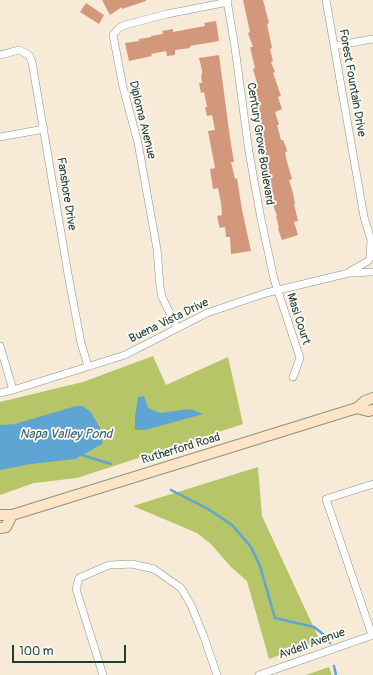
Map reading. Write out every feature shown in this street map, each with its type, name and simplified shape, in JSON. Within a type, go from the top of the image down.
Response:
[{"type":"main road","name":"Rutherford Road","points":[[0,515],[12,515],[358,408],[365,401],[373,398]]},
{"type":"main road","name":"Rutherford Road","points":[[358,408],[368,411],[373,410]]},
{"type":"main road","points":[[0,528],[6,527],[12,515]]},
{"type":"street","name":"Forest Fountain Drive","points":[[326,0],[364,217],[372,241],[370,258]]},
{"type":"street","name":"Century Grove Boulevard","points":[[228,1],[249,152],[261,219],[278,290]]},
{"type":"street","name":"Diploma Avenue","points":[[177,328],[162,297],[157,249],[138,143],[123,87],[113,35],[118,28],[125,25],[228,1]]},
{"type":"street","points":[[334,46],[373,39]]},
{"type":"street","name":"Fanshore Drive","points":[[0,55],[19,50],[29,55],[32,62],[69,282],[81,343],[88,366]]},
{"type":"street","points":[[0,136],[44,129]]},
{"type":"street","points":[[370,258],[368,268],[373,273]]},
{"type":"street","name":"Buena Vista Drive","points":[[349,273],[370,258]]},
{"type":"street","name":"Buena Vista Drive","points":[[0,393],[125,355],[207,313],[278,290],[349,273],[373,273]]},
{"type":"street","name":"Masi Court","points":[[278,290],[300,358],[293,377]]},
{"type":"street","points":[[0,346],[13,390]]},
{"type":"street","points":[[372,635],[326,499],[373,484]]},
{"type":"street","points":[[103,675],[76,589],[79,578],[109,565],[132,564],[154,569],[181,588],[192,606],[217,675]]},
{"type":"street","name":"Avdell Avenue","points":[[259,675],[372,635]]},
{"type":"green space","points":[[153,356],[166,385],[228,357],[243,424],[77,478],[34,483],[0,495],[0,402],[83,382]]},
{"type":"green space","points":[[258,467],[262,516],[320,641],[269,659],[247,581],[231,567],[211,544],[197,533],[133,506]]},
{"type":"green space","points":[[329,667],[332,675],[306,675]]},
{"type":"water","points":[[144,396],[148,408],[160,413],[190,409],[203,414],[145,430],[135,430],[135,416],[138,397]]},
{"type":"water","name":"Napa Valley Pond","points":[[76,406],[82,406],[90,411],[103,433],[102,444],[75,459],[31,464],[0,470],[0,425],[15,424]]},
{"type":"building","points":[[102,0],[146,1],[122,9],[122,7],[110,15]]},
{"type":"building","points":[[243,0],[263,0],[269,23],[267,24],[273,61],[271,62],[275,72],[273,73],[281,96],[278,97],[282,109],[275,112],[281,140],[283,140],[286,147],[287,152],[285,152],[292,179],[289,180],[298,221],[294,222],[298,235],[282,240],[278,229],[277,216],[272,202],[274,201],[266,164],[267,159],[264,148],[265,146],[261,132],[263,132],[259,118],[261,117],[255,94],[257,93],[255,84],[257,83],[253,69],[255,68],[250,47],[253,47],[248,33],[250,32]]},
{"type":"building","points":[[86,3],[104,15],[99,24],[80,12]]},
{"type":"building","points":[[216,21],[219,41],[175,50],[175,55],[167,56],[166,51],[129,61],[125,43],[139,41],[139,39],[163,34],[162,31],[173,29],[173,32],[205,26],[204,23]]},
{"type":"building","points":[[219,55],[234,162],[231,162],[235,179],[237,178],[251,251],[231,254],[230,237],[226,237],[225,227],[220,228],[218,221],[217,216],[222,215],[221,203],[218,188],[213,189],[210,169],[215,168],[208,131],[215,130],[212,115],[207,116],[204,92],[201,93],[199,83],[202,83],[202,70],[199,58]]},
{"type":"waterway","points":[[82,455],[111,464]]},
{"type":"waterway","points":[[171,490],[208,509],[232,525],[251,547],[260,566],[275,618],[314,627],[323,634],[330,643]]},
{"type":"waterway","points":[[334,666],[336,675]]}]
